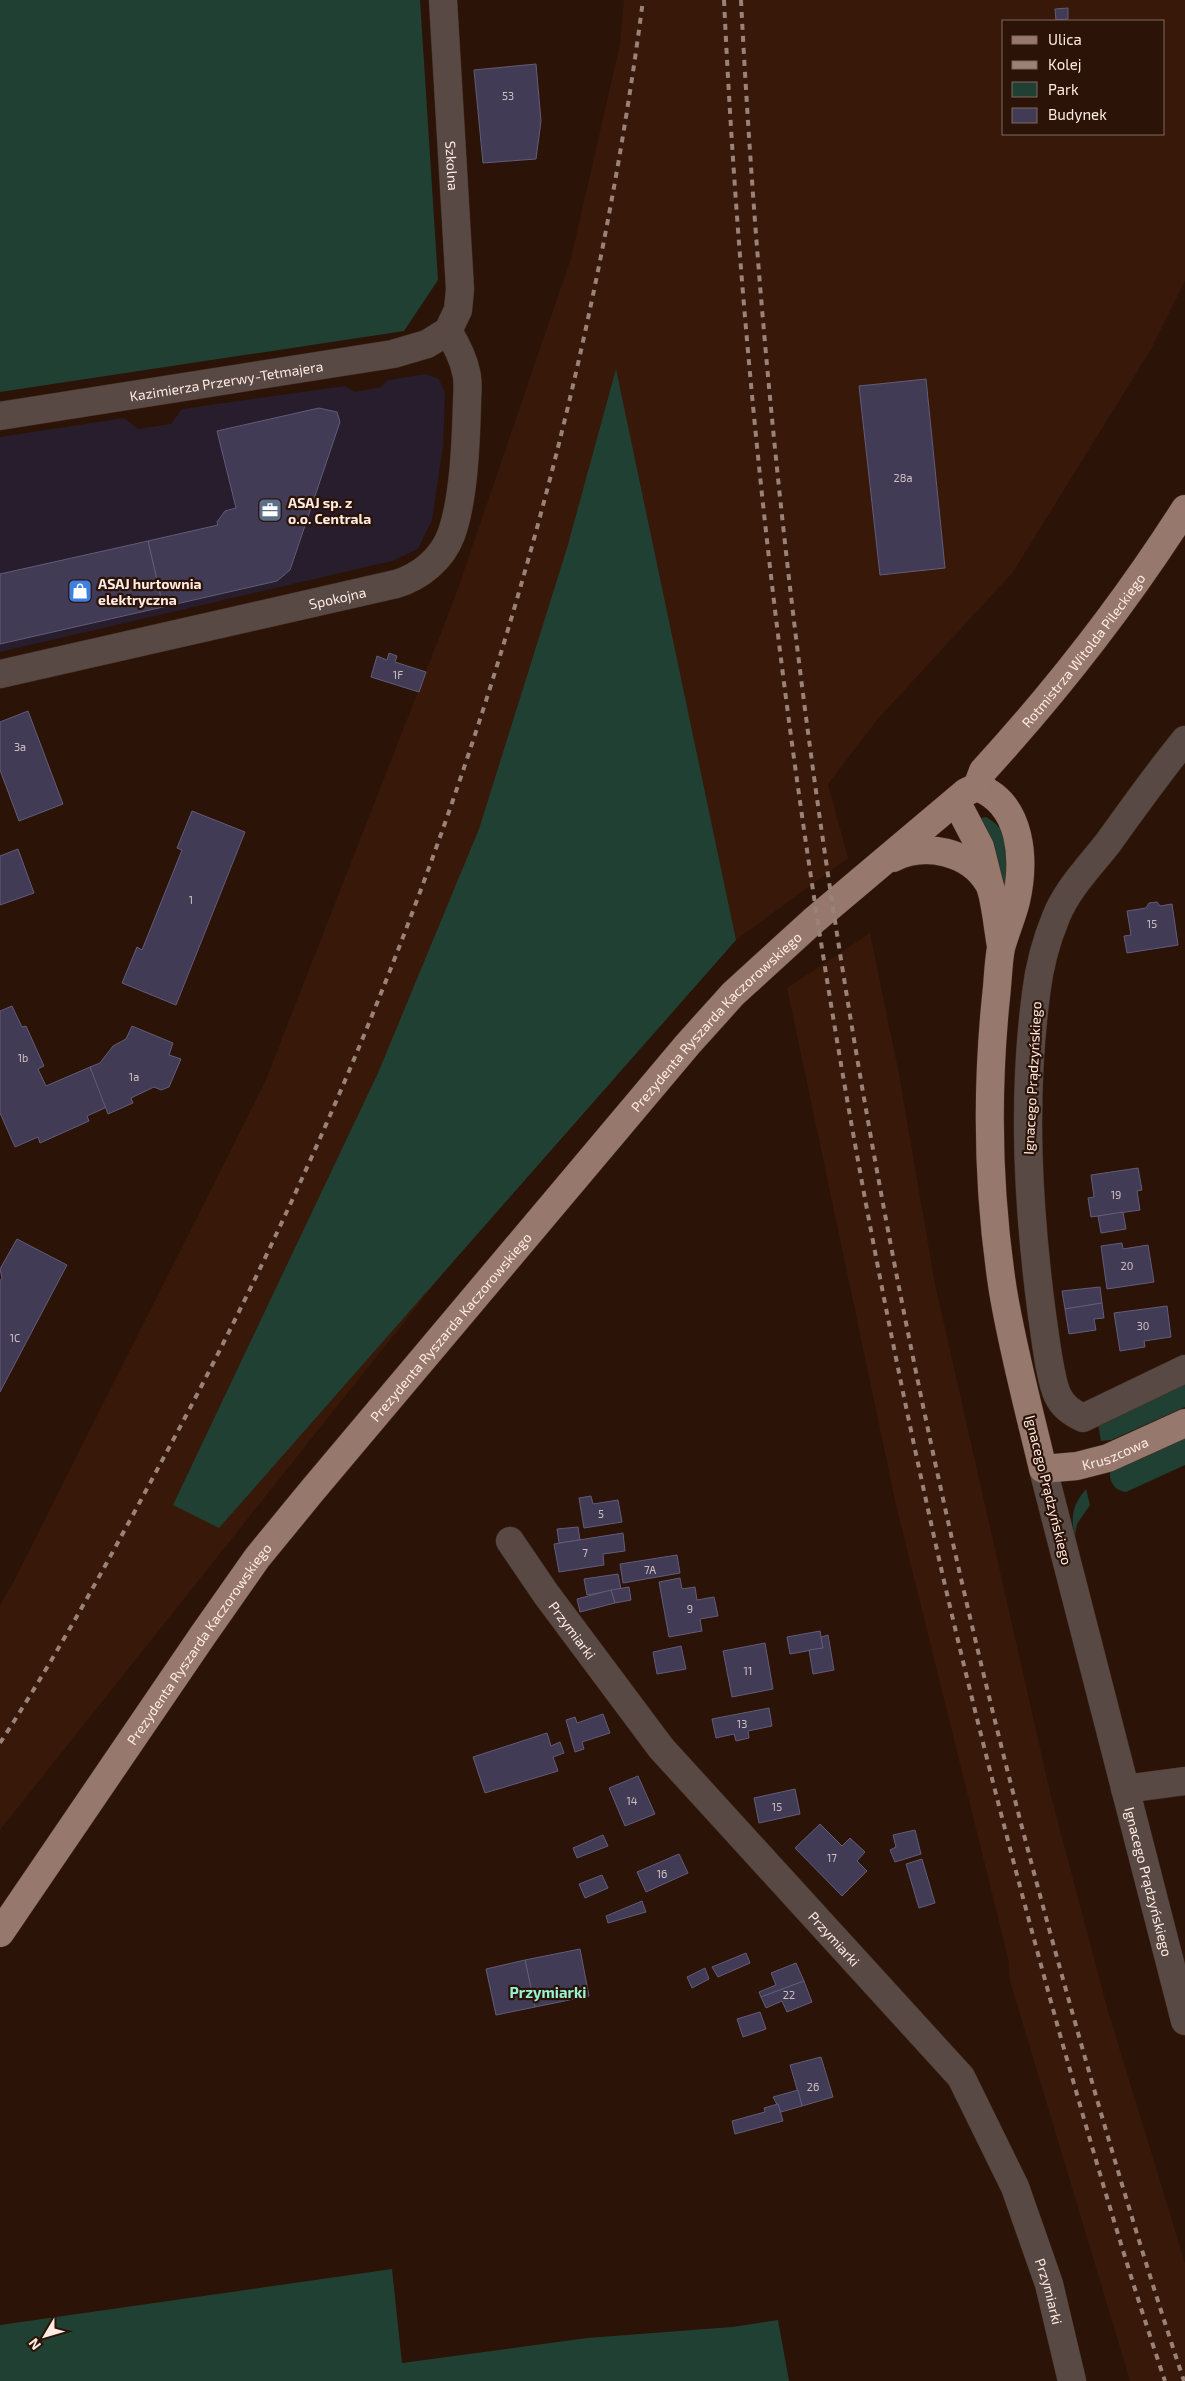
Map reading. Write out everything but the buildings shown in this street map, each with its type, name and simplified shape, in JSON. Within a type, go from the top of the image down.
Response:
[{"type":"main road","name":"Rotmistrza Witolda Pileckiego","points":[[967,794],[983,771],[1071,671],[1113,615],[1185,509]]},
{"type":"main road","name":"Ignacego Prądzyńskiego","points":[[1002,948],[990,885],[967,794],[990,792],[1007,811],[1014,824],[1020,850],[1017,899],[1002,948],[990,1072],[992,1191],[1003,1292],[1013,1344],[1043,1468]]},
{"type":"main road","name":"Prezydenta Ryszarda Kaczorowskiego","points":[[0,1933],[257,1558],[688,1044],[733,994],[813,921],[967,794]]},
{"type":"main road","points":[[885,862],[898,856],[918,851],[943,852],[963,859],[990,885]]},
{"type":"main road","name":"Kruszcowa","points":[[1043,1468],[1077,1466],[1108,1458],[1185,1423]]},
{"type":"street","name":"Szkolna","points":[[443,0],[460,289],[458,310],[448,331]]},
{"type":"street","name":"Kazimierza Przerwy-Tetmajera","points":[[0,416],[393,354],[427,344],[448,331]]},
{"type":"street","name":"Spokojna","points":[[0,674],[396,584],[410,580],[423,571],[438,557],[451,535],[466,448],[467,375],[460,352],[448,331]]},
{"type":"street","name":"Ignacego Prądzyńskiego","points":[[1185,740],[1073,888],[1056,916],[1044,953],[1036,992],[1032,1030],[1027,1160],[1032,1241],[1046,1341],[1057,1396],[1071,1413],[1083,1418],[1185,1369]]},
{"type":"street","name":"Ignacego Prądzyńskiego","points":[[1043,1468],[1184,2013]]},
{"type":"street","name":"Przymiarki","points":[[510,1542],[546,1594],[661,1748],[961,2077],[1015,2187],[1049,2284],[1072,2381]]},
{"type":"street","points":[[1125,1789],[1185,1781]]},
{"type":"shaded area","points":[[624,0],[1185,0],[1185,281],[1150,351],[1013,572],[877,720],[828,784],[848,858],[736,940],[452,1262],[0,1830],[0,1605],[15,1579],[265,1082],[455,597],[571,258],[620,44]]},
{"type":"shaded area","points":[[426,374],[439,379],[445,393],[443,446],[432,520],[418,549],[392,561],[0,652],[0,437],[124,418],[138,429],[171,424],[182,409],[345,386],[355,392],[381,387],[388,380]]},
{"type":"shaded area","points":[[870,933],[899,1074],[935,1284],[1050,1792],[1108,2011],[1185,2263],[1185,2381],[1130,2381],[1010,1981],[1008,1958],[896,1505],[787,988]]},
{"type":"green space","points":[[0,0],[420,0],[438,280],[404,331],[0,392]]},
{"type":"green space","points":[[616,369],[736,940],[219,1528],[173,1505],[378,1073],[479,829],[567,548]]},
{"type":"green space","points":[[986,817],[1003,832],[1007,841],[1009,859],[1005,891],[980,822],[981,818]]},
{"type":"green space","points":[[1185,1380],[1185,1407],[1111,1440],[1101,1441],[1098,1424]]},
{"type":"green space","points":[[1185,1438],[1185,1465],[1126,1492],[1119,1490],[1112,1483],[1110,1472]]},
{"type":"green space","points":[[1086,1489],[1090,1505],[1077,1524],[1075,1536],[1073,1517],[1075,1505]]},
{"type":"green space","points":[[392,2269],[402,2363],[587,2338],[732,2327],[778,2320],[789,2381],[0,2381],[0,2325]]},
{"type":"railway","points":[[0,1743],[65,1638],[105,1566],[164,1457],[252,1286],[332,1111],[405,932],[470,750],[527,566],[574,379],[613,190],[643,0]]},
{"type":"railway","points":[[724,0],[736,199],[752,398],[773,597],[799,795],[829,993],[863,1190],[902,1386],[944,1581],[985,1750],[1071,2075],[1123,2251],[1165,2381]]},
{"type":"railway","points":[[741,0],[757,250],[780,499],[810,747],[847,995],[890,1241],[940,1486],[997,1730],[1090,2075],[1135,2228],[1184,2381]]},
{"type":"place","name":"ASAJ sp. z o.o. Centrala","points":[[270,510]]},
{"type":"place","name":"ASAJ hurtownia elektryczna","points":[[80,591]]},
{"type":"district","name":"Przymiarki","points":[[548,1992]]}]
